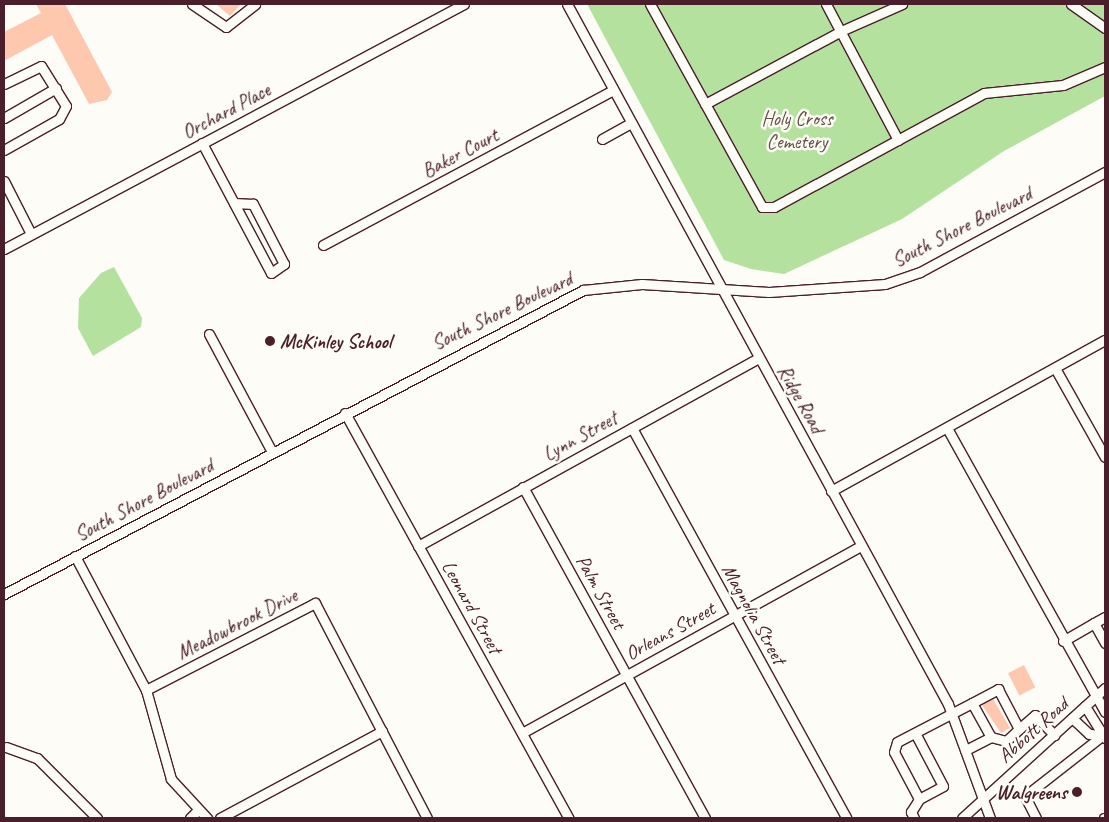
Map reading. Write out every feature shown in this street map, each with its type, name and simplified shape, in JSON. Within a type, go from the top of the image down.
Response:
[{"type":"street","points":[[192,4],[226,27],[255,4]]},
{"type":"street","name":"Orchard Place","points":[[4,249],[464,4]]},
{"type":"street","name":"Ridge Road","points":[[567,4],[952,715],[990,818]]},
{"type":"street","points":[[650,4],[762,207],[774,207],[984,93],[1063,85],[1105,67]]},
{"type":"street","points":[[826,4],[898,140]]},
{"type":"street","points":[[705,104],[841,31],[902,4]]},
{"type":"street","points":[[1071,4],[1105,28]]},
{"type":"street","points":[[4,84],[41,66],[66,106],[59,119],[4,150]]},
{"type":"street","points":[[4,118],[56,88]]},
{"type":"street","name":"Baker Court","points":[[323,245],[614,90]]},
{"type":"street","points":[[602,139],[631,123]]},
{"type":"street","points":[[202,142],[270,273],[284,264],[253,204],[234,203]]},
{"type":"street","name":"South Shore Boulevard","points":[[4,594],[345,413],[583,290],[632,284],[769,292],[860,288],[908,277],[1105,172]]},
{"type":"street","points":[[4,181],[31,234]]},
{"type":"street","points":[[209,334],[272,452]]},
{"type":"street","points":[[831,491],[1105,340]]},
{"type":"street","name":"Lynn Street","points":[[418,546],[759,358]]},
{"type":"street","points":[[1055,368],[1105,457]]},
{"type":"street","name":"Leonard Street","points":[[345,413],[569,818]]},
{"type":"street","name":"Magnolia Street","points":[[632,428],[846,818]]},
{"type":"street","points":[[947,428],[1094,698],[1105,712]]},
{"type":"street","name":"Palm Street","points":[[523,487],[705,818]]},
{"type":"street","name":"Orleans Street","points":[[522,733],[861,546]]},
{"type":"street","points":[[75,556],[146,690],[164,764],[180,792],[206,818]]},
{"type":"street","name":"Meadowbrook Drive","points":[[146,690],[315,603],[427,818]]},
{"type":"street","points":[[1063,641],[1105,617]]},
{"type":"street","points":[[1094,623],[1105,643]]},
{"type":"street","name":"Abbott Road","points":[[962,818],[1105,688]]},
{"type":"street","points":[[921,797],[894,752],[898,742],[917,736],[998,689],[1019,729]]},
{"type":"street","points":[[972,703],[991,737]]},
{"type":"street","points":[[1085,706],[1104,736]]},
{"type":"street","points":[[965,750],[991,737],[1006,741],[1035,715],[1054,735]]},
{"type":"street","points":[[1072,718],[1089,734],[1104,736]]},
{"type":"street","points":[[220,818],[382,732]]},
{"type":"street","points":[[914,818],[911,812],[921,797],[943,786],[917,736]]},
{"type":"street","points":[[1036,818],[1025,796],[1104,736]]},
{"type":"street","points":[[6,747],[37,758],[97,818]]},
{"type":"street","points":[[190,818],[197,811]]},
{"type":"green space","name":"Holy Cross Cemetery","points":[[587,4],[1105,4],[1105,96],[1004,151],[902,219],[784,274],[751,269],[724,260]]},
{"type":"green space","points":[[114,267],[142,318],[141,327],[93,356],[78,328],[79,298],[101,273]]},
{"type":"building","points":[[36,4],[65,4],[112,92],[107,100],[89,104],[52,35],[4,61],[4,32],[41,13]]},
{"type":"building","points":[[216,4],[241,4],[230,16]]},
{"type":"building","points":[[1024,665],[1035,687],[1019,695],[1008,673]]},
{"type":"building","points":[[993,699],[1010,728],[1001,733],[982,705]]},
{"type":"place","name":"McKinley School","points":[[270,341]]},
{"type":"place","name":"Walgreens","points":[[1077,792]]}]
